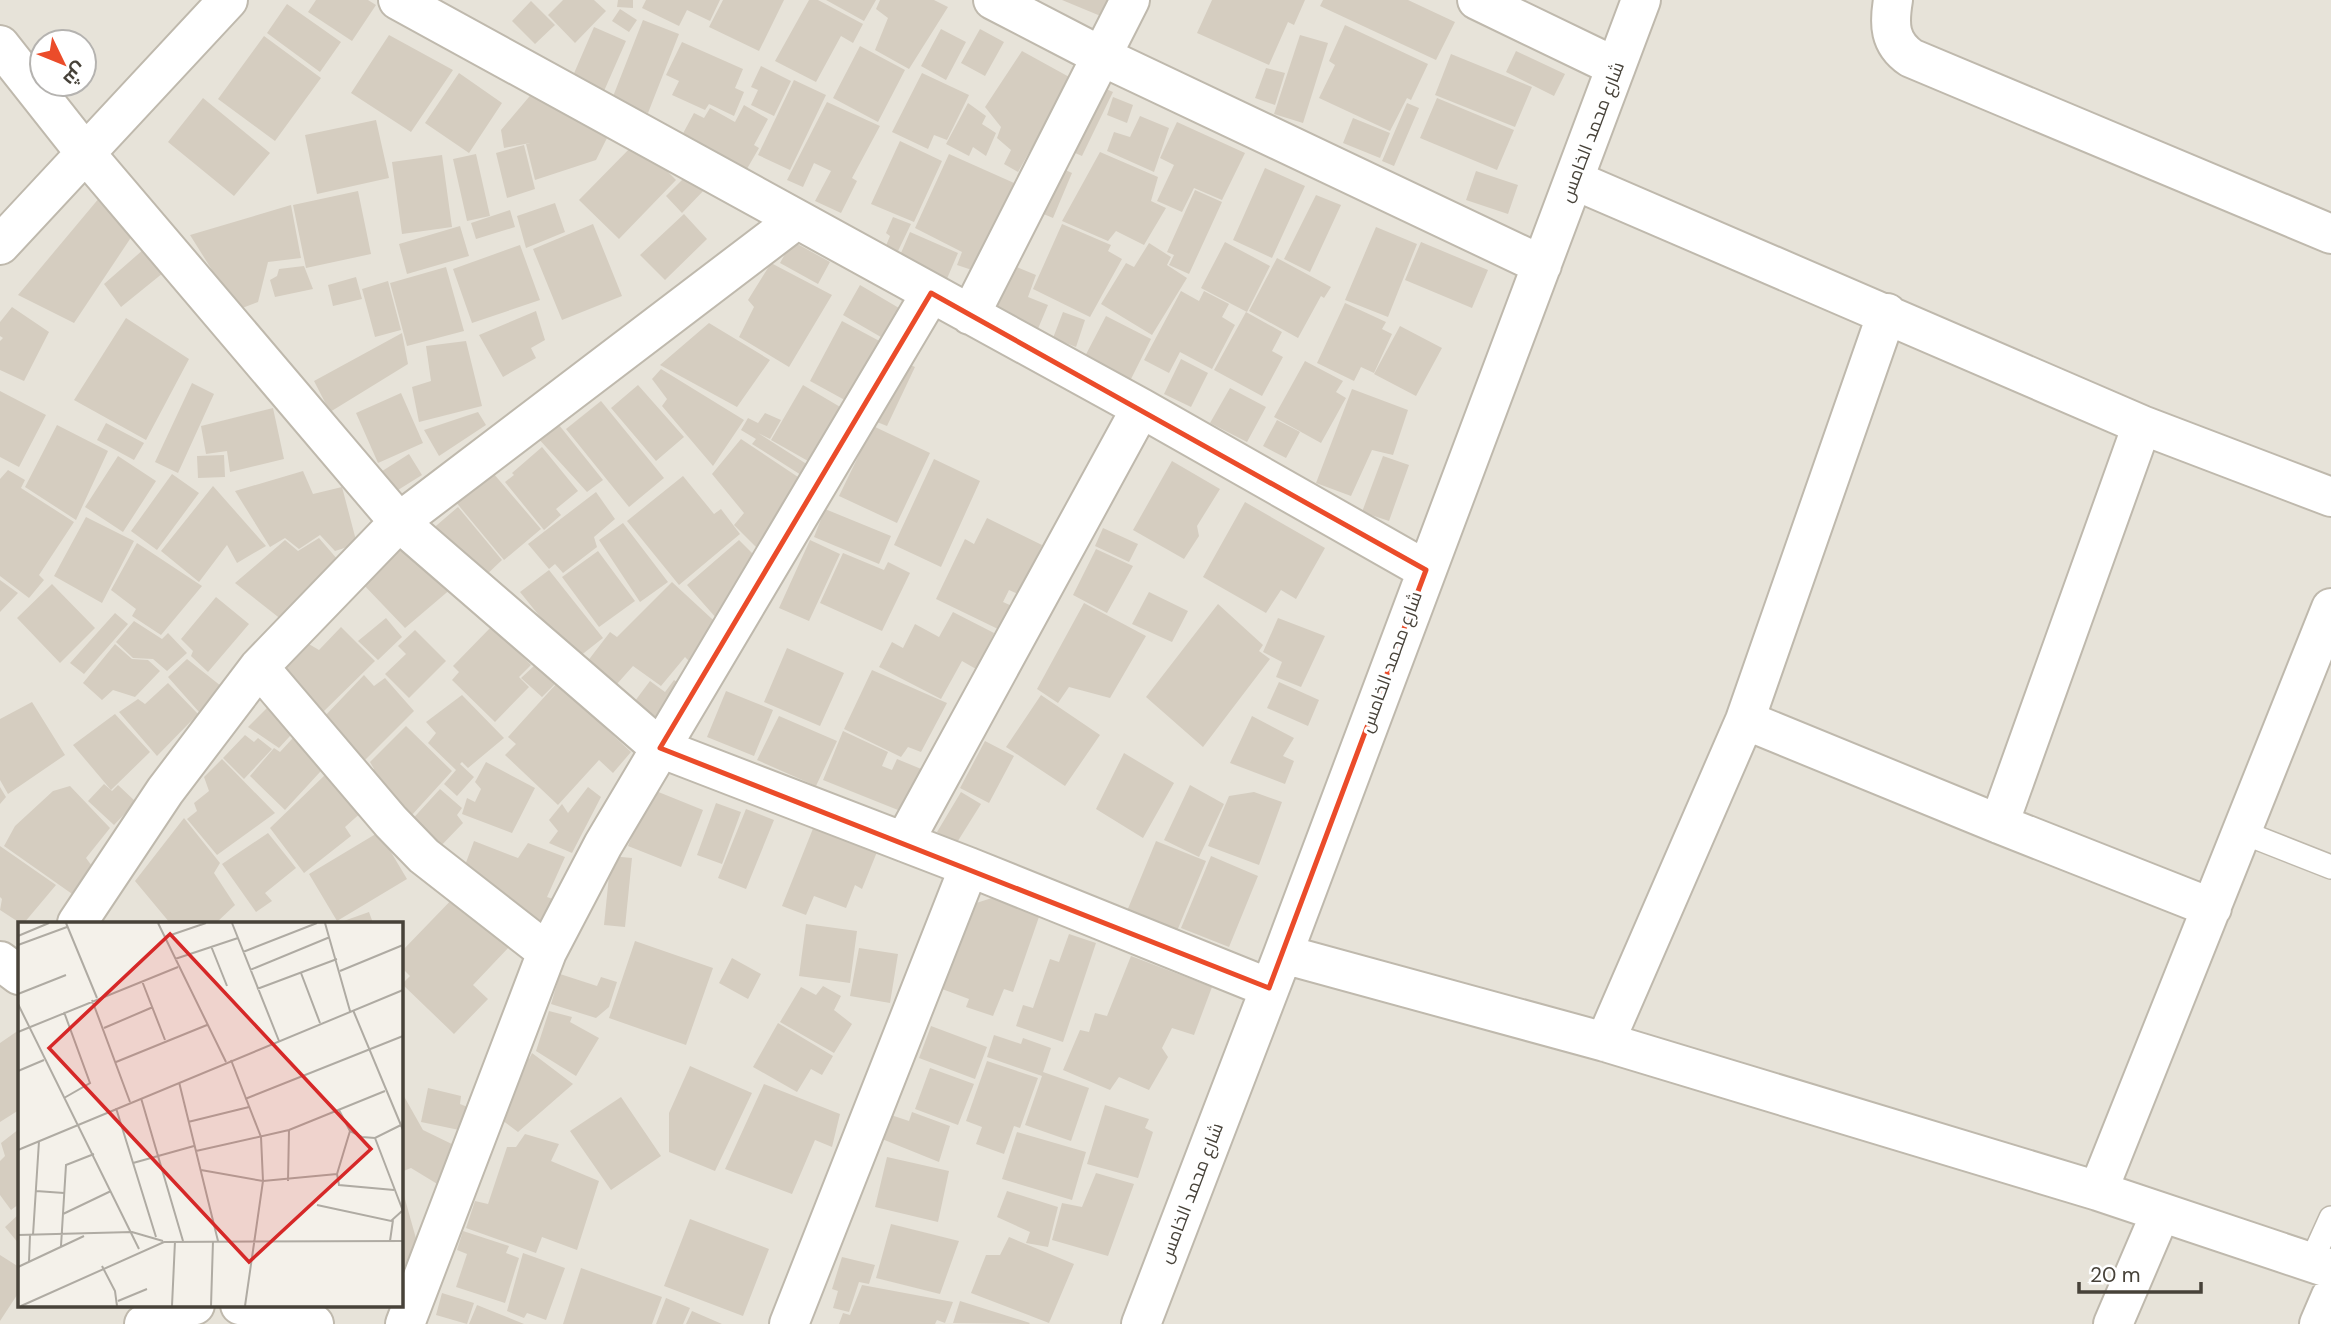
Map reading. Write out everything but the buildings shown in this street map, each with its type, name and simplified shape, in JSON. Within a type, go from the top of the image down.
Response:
[{"type":"street","points":[[0,245],[228,0]]},
{"type":"street","points":[[398,0],[1141,408],[1426,570]]},
{"type":"street","points":[[993,0],[1101,55],[1542,265]]},
{"type":"street","points":[[970,315],[1130,0]]},
{"type":"street","points":[[1477,0],[1616,67]]},
{"type":"street","name":"شارع محمد الخامس","points":[[1141,1324],[1641,0]]},
{"type":"street","points":[[1893,0],[1891,24],[1894,41],[1902,52],[1911,58],[2331,234]]},
{"type":"street","points":[[0,45],[86,154],[399,522],[660,748],[969,867],[1276,971],[1605,1042],[2098,1191],[2321,1265]]},
{"type":"street","points":[[1574,180],[2142,425],[2331,497]]},
{"type":"street","points":[[78,922],[165,791],[258,667],[399,522],[796,220]]},
{"type":"street","points":[[405,1324],[547,952],[603,845],[931,293]]},
{"type":"street","points":[[1605,1042],[1745,719],[1887,313]]},
{"type":"street","points":[[904,842],[1141,408]]},
{"type":"street","points":[[1999,824],[2142,425]]},
{"type":"street","points":[[2098,1191],[2331,608]]},
{"type":"street","points":[[258,667],[391,822],[425,856],[547,952]]},
{"type":"street","points":[[1745,719],[2212,908]]},
{"type":"street","points":[[789,1324],[969,867]]},
{"type":"street","points":[[0,961],[18,974]]},
{"type":"street","points":[[2113,1324],[2161,1212]]},
{"type":"street","points":[[2319,1324],[2331,1296]]},
{"type":"street","points":[[144,1324],[172,1311],[191,1306]]},
{"type":"street","points":[[244,1306],[314,1324]]},
{"type":"lane","points":[[2242,832],[2331,866]]},
{"type":"lane","points":[[2321,1265],[2331,1218]]},
{"type":"highlighted area","points":[[931,293],[1426,570],[1269,988],[660,748]]},
{"type":"shaded area","points":[[0,0],[2331,0],[2331,1324],[0,1324]]}]
